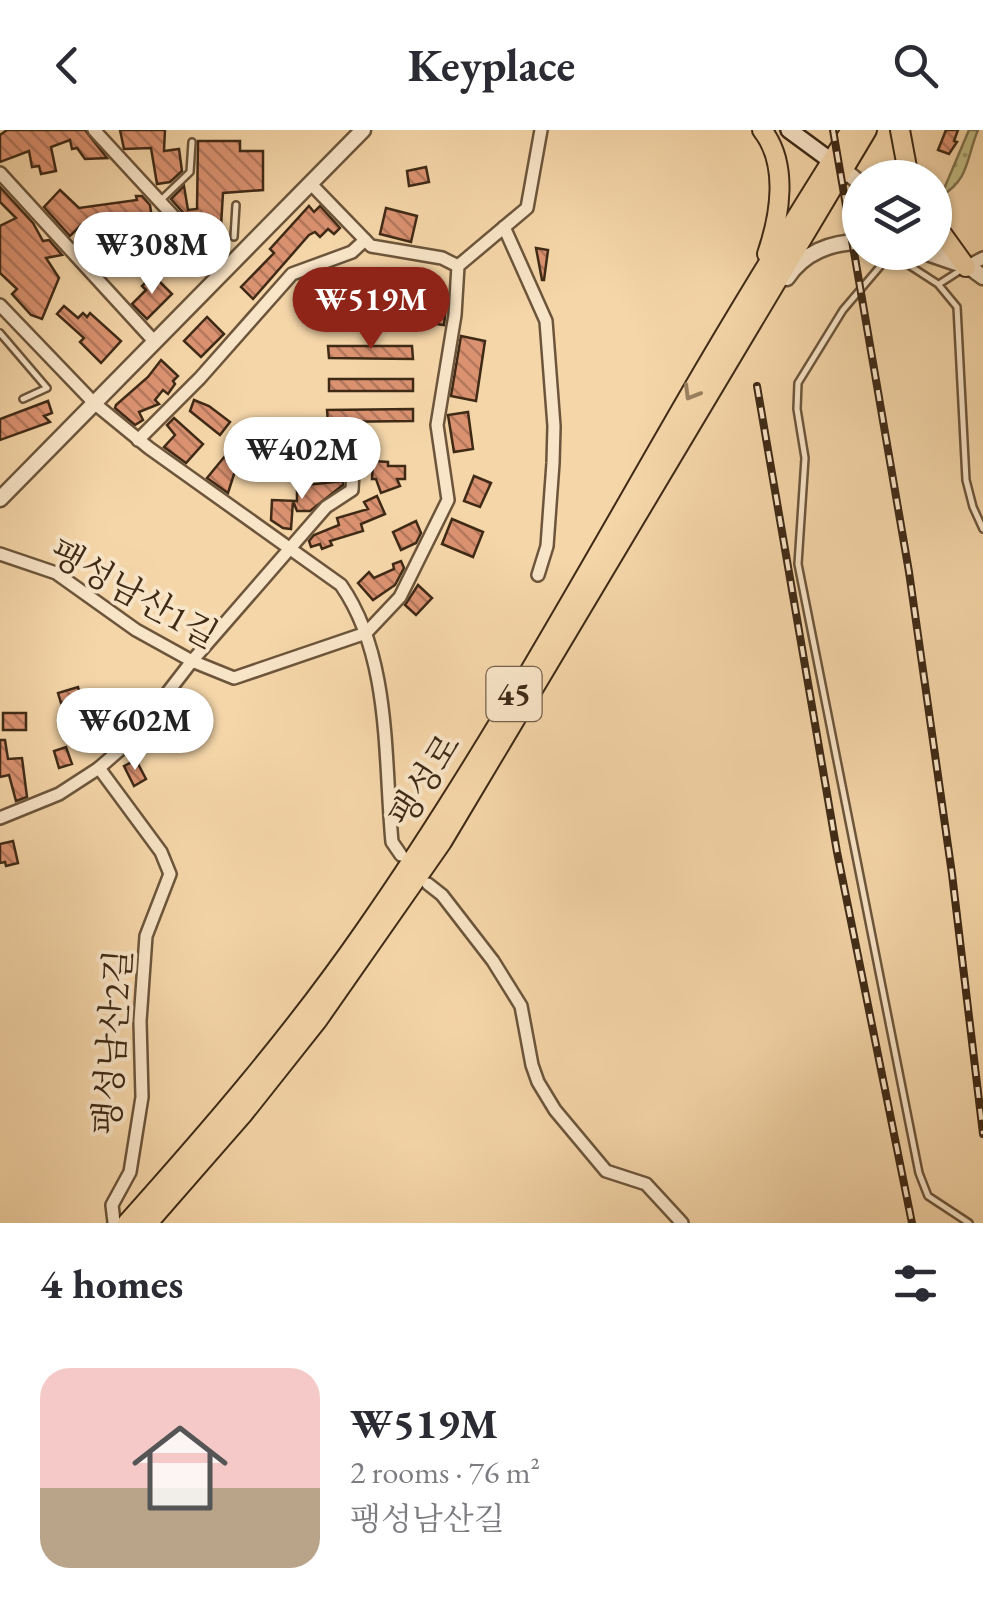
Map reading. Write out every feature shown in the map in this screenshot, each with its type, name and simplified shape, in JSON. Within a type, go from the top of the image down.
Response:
[{"type":"main road","points":[[756,300],[778,208],[776,160],[762,130]]},
{"type":"main road","points":[[789,130],[837,165]]},
{"type":"main road","name":"팽성로","points":[[837,165],[850,130]]},
{"type":"main road","name":"팽성로","points":[[127,1223],[233,1103],[365,931],[431,833],[837,165],[867,130]]},
{"type":"main road","points":[[900,130],[906,160]]},
{"type":"main road","points":[[952,241],[977,267]]},
{"type":"main road","name":"팽성로","points":[[148,1223],[317,1021],[442,842],[756,300]]},
{"type":"street","points":[[94,130],[224,270]]},
{"type":"street","points":[[0,499],[363,130]]},
{"type":"street","points":[[366,633],[400,597],[448,500],[437,425],[458,266],[527,208],[541,130]]},
{"type":"street","points":[[837,165],[842,169]]},
{"type":"street","points":[[0,172],[153,340]]},
{"type":"street","points":[[311,184],[371,246],[442,258],[458,266]]},
{"type":"street","points":[[504,227],[546,322],[554,426],[547,546],[538,575]]},
{"type":"street","points":[[138,440],[200,378],[292,274],[352,252],[365,240]]},
{"type":"street","points":[[756,300],[774,300],[806,258],[842,244]]},
{"type":"street","points":[[952,252],[977,267]]},
{"type":"street","points":[[952,260],[977,267]]},
{"type":"street","points":[[0,305],[94,403],[138,440],[341,585],[361,614],[382,704],[392,842],[401,855]]},
{"type":"street","points":[[0,818],[59,794],[99,768],[131,740],[192,662],[326,507],[352,490],[354,452]]},
{"type":"street","name":"팽성남산1길","points":[[0,554],[56,573],[136,630],[192,662],[234,678],[366,633]]},
{"type":"street","name":"팽성남산2길","points":[[99,768],[161,852],[170,874],[146,936],[140,1022],[142,1097],[130,1172],[112,1205],[114,1222]]},
{"type":"street","points":[[428,884],[442,895],[493,961],[521,1006],[532,1065],[555,1110],[606,1170],[646,1184],[682,1223]]},
{"type":"lane","points":[[160,202],[190,172],[192,142]]},
{"type":"lane","points":[[234,237],[236,205]]},
{"type":"lane","points":[[969,1223],[928,1196],[919,1172],[798,564],[805,458],[797,410],[798,383],[843,310],[883,263],[901,260],[938,284],[957,307],[966,480],[972,507],[983,529]]},
{"type":"lane","points":[[938,284],[977,267]]},
{"type":"lane","points":[[0,332],[48,388],[23,399]]},
{"type":"shaded area","points":[[969,130],[978,130],[966,167],[952,187],[952,170]]},
{"type":"building","points":[[7,130],[85,130],[107,158],[85,159],[77,148],[72,149],[70,140],[51,147],[56,171],[41,174],[39,166],[32,167],[29,151],[0,162],[0,135]]},
{"type":"building","points":[[120,130],[165,130],[164,151],[179,149],[182,171],[170,182],[157,184],[151,148],[124,149]]},
{"type":"building","points":[[946,130],[958,130],[954,141],[957,142],[949,154],[938,150]]},
{"type":"building","points":[[198,141],[240,141],[240,151],[263,151],[263,190],[223,193],[221,226],[195,226],[171,199],[184,186],[188,210],[197,209]]},
{"type":"building","points":[[426,167],[429,182],[409,186],[407,171]]},
{"type":"building","points":[[0,187],[33,223],[43,241],[49,240],[62,255],[46,258],[59,278],[42,319],[31,315],[12,294],[17,289],[0,273],[0,226],[16,218],[0,202]]},
{"type":"building","points":[[60,190],[79,208],[142,196],[150,205],[154,232],[84,242],[81,225],[70,236],[44,207]]},
{"type":"building","points":[[309,206],[314,212],[320,206],[340,228],[334,234],[328,229],[320,237],[315,232],[309,235],[253,299],[241,287],[274,253],[270,249]]},
{"type":"building","points":[[386,208],[417,216],[411,242],[380,234]]},
{"type":"building","points":[[536,248],[548,250],[544,280],[542,280]]},
{"type":"building","points":[[153,275],[172,294],[147,319],[132,304],[146,290],[142,286]]},
{"type":"building","points":[[328,283],[412,283],[413,296],[328,296]]},
{"type":"building","points":[[431,303],[446,305],[444,325],[428,323]]},
{"type":"building","points":[[64,306],[78,318],[90,313],[121,341],[101,363],[80,342],[84,338],[57,314]]},
{"type":"building","points":[[328,315],[414,315],[414,327],[328,327]]},
{"type":"building","points":[[207,317],[224,334],[201,357],[184,341]]},
{"type":"building","points":[[461,336],[485,341],[476,401],[451,396]]},
{"type":"building","points":[[328,346],[412,346],[413,359],[329,358]]},
{"type":"building","points":[[161,360],[178,376],[175,384],[168,394],[163,390],[155,400],[159,404],[139,412],[143,420],[135,425],[116,405]]},
{"type":"building","points":[[329,379],[413,379],[413,391],[329,391]]},
{"type":"building","points":[[194,400],[230,422],[220,435],[190,411]]},
{"type":"building","points":[[48,401],[52,413],[44,416],[50,422],[0,440],[0,419]]},
{"type":"building","points":[[413,409],[413,421],[328,422],[327,410]]},
{"type":"building","points":[[468,412],[473,449],[454,452],[448,415]]},
{"type":"building","points":[[174,418],[203,444],[186,463],[164,447],[175,435],[167,425]]},
{"type":"building","points":[[225,456],[230,457],[235,471],[228,493],[207,478]]},
{"type":"building","points":[[373,461],[405,466],[405,479],[397,479],[400,486],[381,493],[376,479],[372,479]]},
{"type":"building","points":[[474,476],[491,483],[480,507],[464,501]]},
{"type":"building","points":[[343,481],[310,511],[297,511],[293,501],[291,529],[271,520],[272,500],[297,501],[297,486]]},
{"type":"building","points":[[377,496],[385,514],[361,524],[363,531],[330,541],[332,545],[322,549],[320,544],[311,547],[309,541],[314,535],[339,525],[337,518],[368,509],[364,502]]},
{"type":"building","points":[[452,519],[483,532],[473,557],[442,544]]},
{"type":"building","points":[[416,521],[421,533],[416,543],[401,550],[393,532]]},
{"type":"building","points":[[401,561],[404,568],[395,585],[373,600],[358,583],[369,572],[374,578],[394,569],[393,564]]},
{"type":"building","points":[[418,585],[432,598],[416,615],[405,605]]},
{"type":"building","points":[[78,687],[81,697],[61,703],[58,693]]},
{"type":"building","points":[[98,692],[119,702],[115,711],[125,732],[109,740],[102,726],[112,721],[90,710]]},
{"type":"building","points":[[3,713],[26,713],[26,730],[3,730]]},
{"type":"building","points":[[0,740],[5,740],[8,759],[22,758],[27,797],[16,801],[9,775],[0,777]]},
{"type":"building","points":[[66,747],[72,764],[59,768],[54,751]]},
{"type":"building","points":[[136,760],[146,779],[134,786],[124,766]]},
{"type":"building","points":[[13,841],[18,863],[6,866],[5,862],[0,863],[0,844]]},
{"type":"railway","points":[[833,130],[909,572],[952,874],[983,1134]]},
{"type":"railway","points":[[757,386],[837,852],[912,1223]]}]
